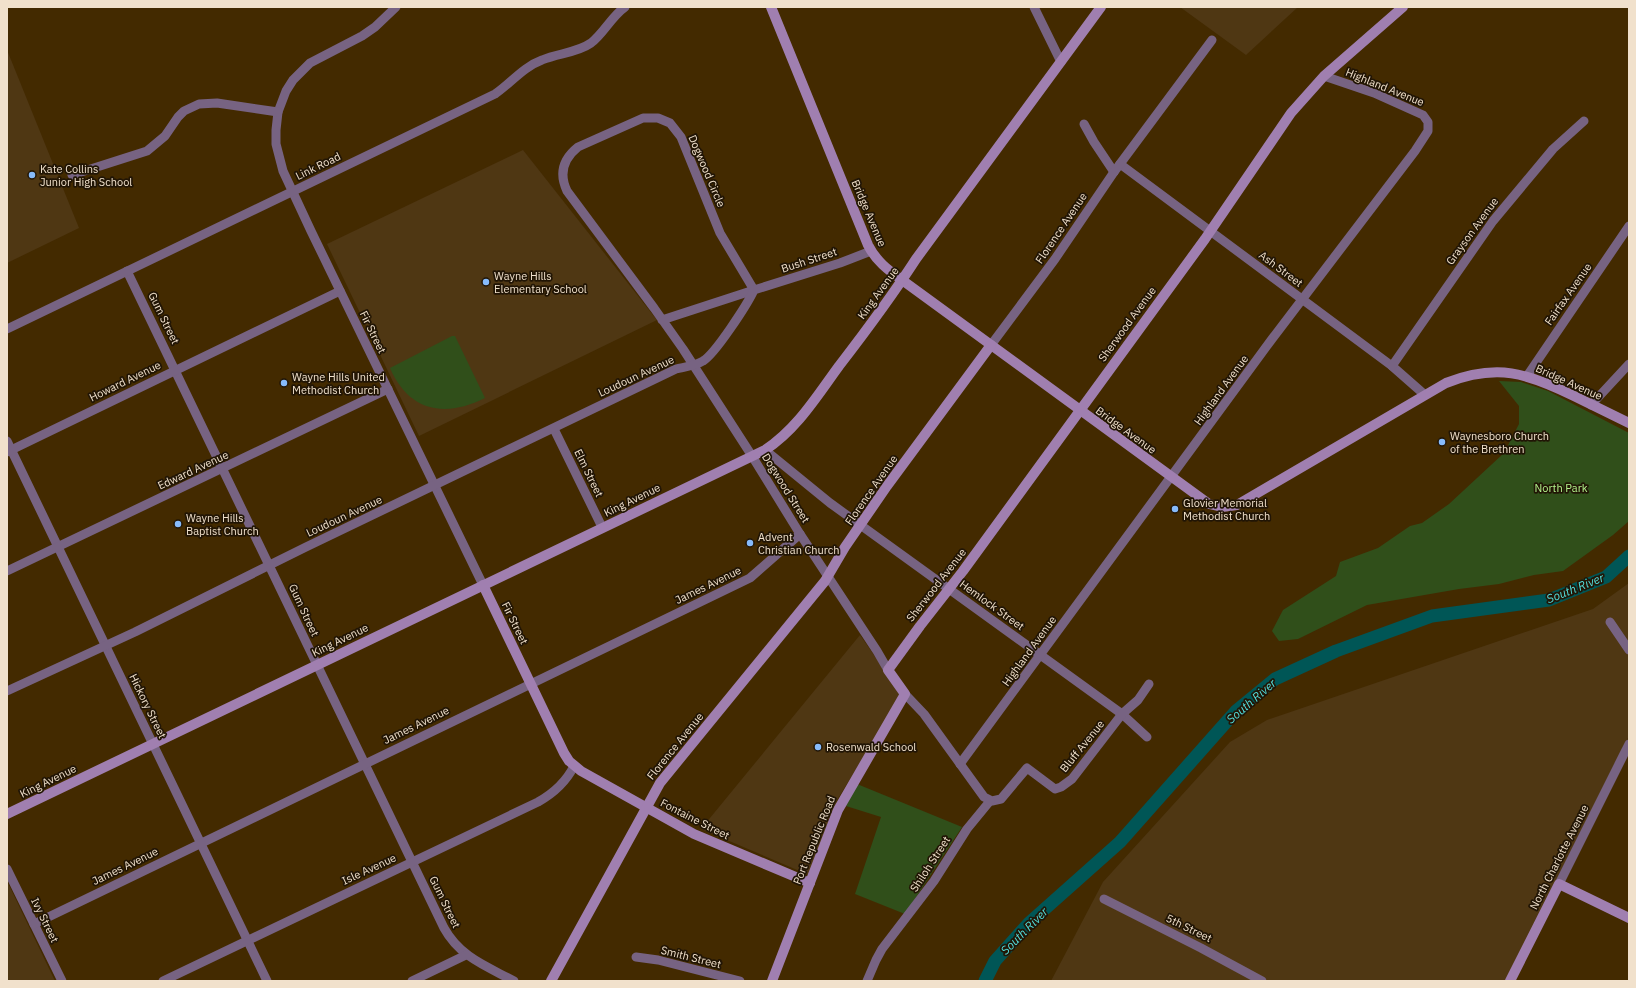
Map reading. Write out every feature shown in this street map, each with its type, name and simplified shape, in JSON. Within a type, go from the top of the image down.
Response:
[{"type":"street","name":"Fir Street","points":[[396,7],[381,22],[362,36],[322,56],[302,70],[286,91],[278,112],[276,130],[277,150],[283,171],[340,291],[530,684],[564,753],[574,766]]},
{"type":"street","name":"Link Road","points":[[7,329],[495,94],[531,65],[553,56],[583,48],[597,37],[613,17],[625,7]]},
{"type":"street","name":"Bridge Avenue","points":[[771,7],[871,251],[881,264],[1209,504],[1222,507],[1237,505],[1446,383],[1473,374],[1501,372],[1527,376],[1553,386],[1629,423]]},
{"type":"street","points":[[1034,7],[1061,62]]},
{"type":"street","name":"King Avenue","points":[[7,814],[765,450],[777,442],[793,427],[1101,7]]},
{"type":"street","name":"Sherwood Avenue","points":[[888,670],[1210,232],[1291,113],[1324,76],[1403,7]]},
{"type":"street","name":"Florence Avenue","points":[[550,981],[586,918],[645,807],[660,783],[812,598],[887,486],[1055,259],[1117,168],[1212,40]]},
{"type":"street","name":"Highland Avenue","points":[[960,764],[1302,300],[1415,151],[1428,131],[1429,126],[1426,118],[1411,108],[1324,76]]},
{"type":"street","points":[[72,175],[147,151],[165,136],[184,111],[199,104],[217,104],[278,112]]},
{"type":"street","name":"Dogwood Circle","points":[[662,320],[567,191],[562,176],[564,165],[578,147],[643,118],[650,117],[665,120],[676,130],[689,156],[720,233],[754,290]]},
{"type":"street","name":"Grayson Avenue","points":[[1392,366],[1493,221],[1553,149],[1584,121]]},
{"type":"street","name":"Ash Street","points":[[1084,124],[1094,142],[1117,168],[1210,232],[1392,366],[1425,395]]},
{"type":"street","name":"Fairfax Avenue","points":[[1527,376],[1629,226]]},
{"type":"street","name":"Bush Street","points":[[662,320],[840,263],[871,251]]},
{"type":"street","name":"Gum Street","points":[[128,271],[364,764],[448,935],[466,955],[514,981]]},
{"type":"street","points":[[692,365],[702,362],[710,355],[747,304],[754,290]]},
{"type":"street","name":"Howard Avenue","points":[[8,448],[176,370],[340,291]]},
{"type":"street","name":"Dogwood Street","points":[[662,320],[752,456],[800,534],[888,670],[905,694],[924,714],[960,764]]},
{"type":"street","points":[[1591,404],[1629,364]]},
{"type":"street","name":"Loudoun Avenue","points":[[7,691],[106,646],[554,428],[676,370],[692,365]]},
{"type":"street","name":"Edward Avenue","points":[[7,571],[388,389]]},
{"type":"street","name":"Elm Street","points":[[554,428],[602,527]]},
{"type":"street","name":"Hickory Street","points":[[8,448],[58,547],[199,843],[267,981]]},
{"type":"street","name":"Hemlock Street","points":[[765,450],[830,503],[1122,714],[1147,737]]},
{"type":"street","name":"James Avenue","points":[[34,924],[750,578],[800,534]]},
{"type":"street","points":[[1610,622],[1629,650]]},
{"type":"street","name":"Bluff Avenue","points":[[990,801],[997,801],[1001,799],[1026,768],[1055,789],[1061,787],[1072,779],[1122,714],[1138,700],[1149,684]]},
{"type":"street","name":"Port Republic Road","points":[[772,981],[838,810],[905,694]]},
{"type":"street","name":"North Charlotte Avenue","points":[[1510,981],[1629,744]]},
{"type":"street","points":[[960,764],[984,797],[990,801]]},
{"type":"street","name":"Fontaine Street","points":[[574,766],[598,782],[700,837],[810,883]]},
{"type":"street","name":"Isle Avenue","points":[[163,981],[548,796],[564,782],[574,766]]},
{"type":"street","name":"Shiloh Street","points":[[867,981],[882,950],[934,881],[966,829],[990,801]]},
{"type":"street","name":"Ivy Street","points":[[7,869],[62,981]]},
{"type":"street","points":[[1559,884],[1629,918]]},
{"type":"street","name":"5th Street","points":[[1104,899],[1202,948],[1262,981]]},
{"type":"street","points":[[412,981],[466,955]]},
{"type":"street","name":"Smith Street","points":[[636,957],[740,981]]},
{"type":"shaded area","points":[[1180,7],[1298,7],[1246,55]]},
{"type":"shaded area","name":"Kate Collins Junior High School","points":[[7,50],[79,228],[7,263]]},
{"type":"shaded area","name":"Wayne Hills Elementary School","points":[[523,150],[657,320],[419,436],[327,244]]},
{"type":"shaded area","points":[[1629,583],[1629,736],[1505,981],[1051,981],[1103,882],[1230,742],[1267,720],[1593,609]]},
{"type":"shaded area","name":"Rosenwald School","points":[[860,635],[902,695],[837,800],[809,875],[701,829]]},
{"type":"shaded area","points":[[7,881],[55,981],[7,981]]},
{"type":"green space","points":[[452,336],[455,336],[485,398],[456,408],[442,409],[430,407],[418,402],[407,394],[398,383],[390,368]]},
{"type":"green space","name":"North Park","points":[[1499,381],[1521,382],[1548,391],[1629,433],[1629,521],[1613,535],[1563,571],[1534,575],[1499,584],[1459,589],[1367,605],[1298,639],[1279,641],[1272,631],[1283,610],[1336,576],[1340,562],[1378,548],[1410,526],[1422,523],[1449,504],[1504,453],[1519,424],[1519,406]]},
{"type":"green space","points":[[857,784],[962,827],[905,914],[855,894],[881,817],[846,806]]},
{"type":"waterway","name":"South River","points":[[985,981],[995,961],[1029,923],[1120,842],[1236,711],[1275,679],[1336,651],[1432,616],[1549,600],[1606,577],[1629,556]]},
{"type":"place","name":"Kate Collins Junior High School","points":[[32,175]]},
{"type":"place","name":"Wayne Hills Elementary School","points":[[486,282]]},
{"type":"place","name":"Wayne Hills United Methodist Church","points":[[284,383]]},
{"type":"place","name":"Waynesboro Church of the Brethren","points":[[1442,442]]},
{"type":"place","name":"Glovier Memorial Methodist Church","points":[[1175,509]]},
{"type":"place","name":"Wayne Hills Baptist Church","points":[[178,524]]},
{"type":"place","name":"Advent Christian Church","points":[[750,543]]},
{"type":"place","name":"Rosenwald School","points":[[818,747]]}]
